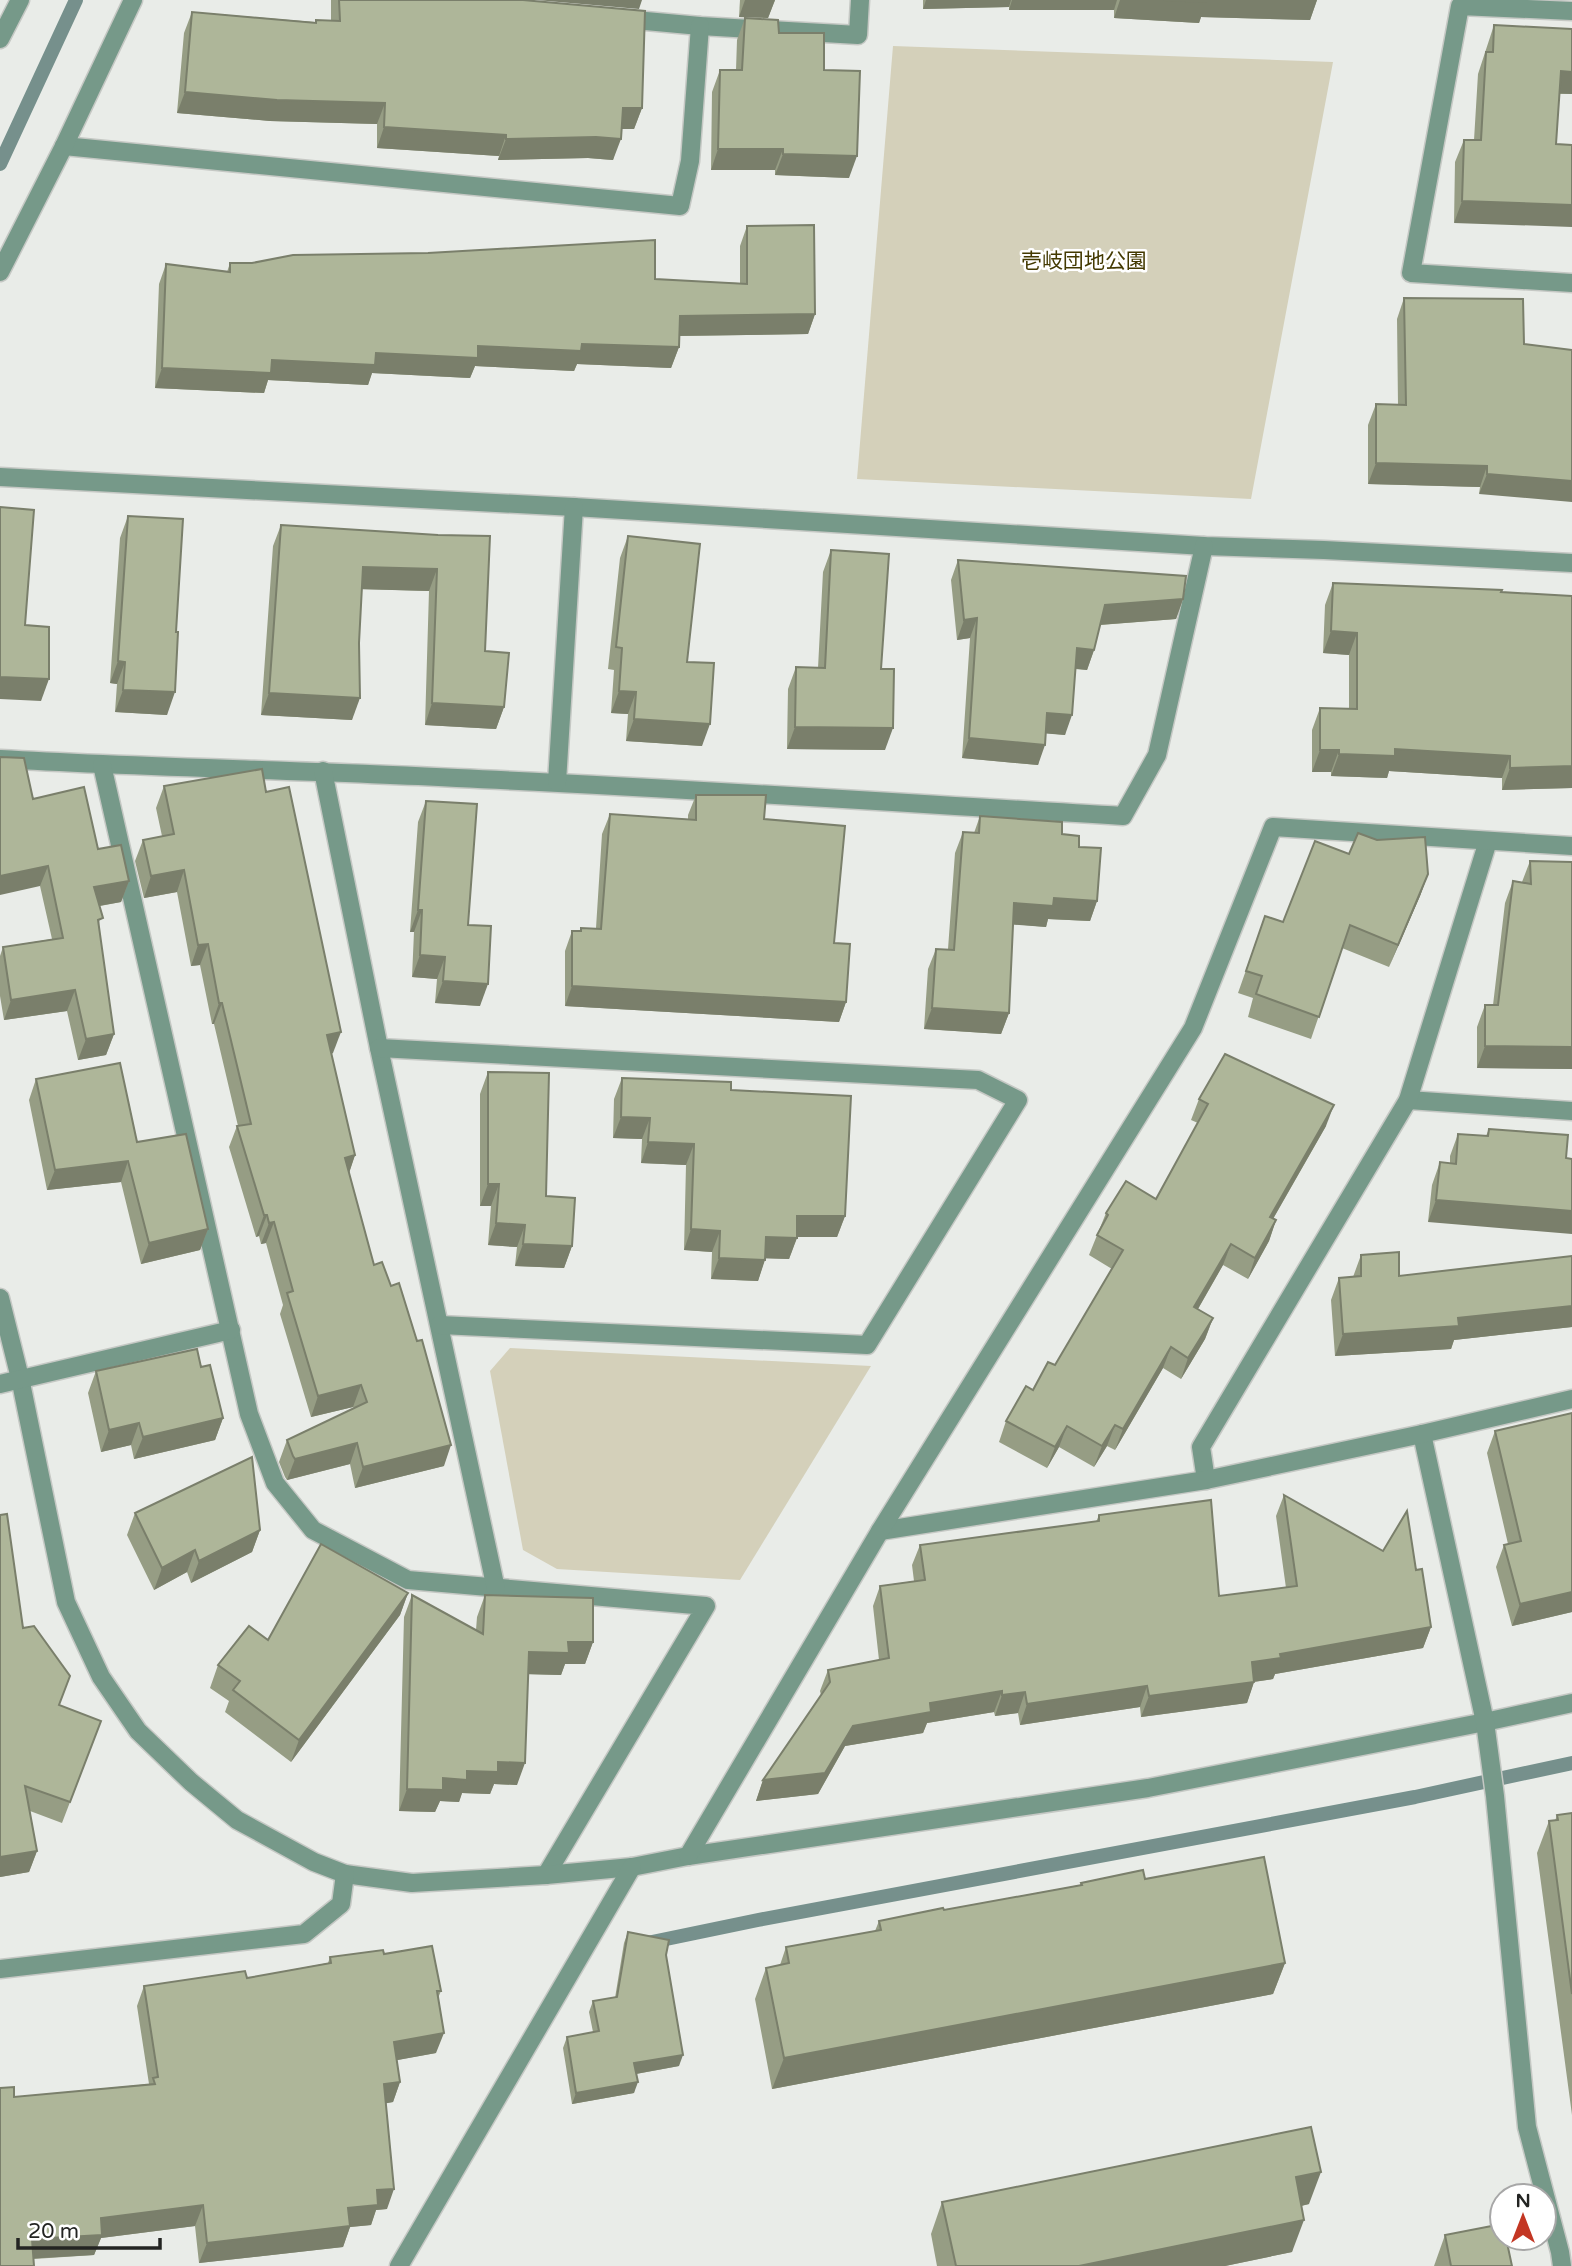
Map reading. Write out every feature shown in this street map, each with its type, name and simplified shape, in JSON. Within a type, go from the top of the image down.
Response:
[{"type":"street","points":[[0,39],[20,0]]},
{"type":"street","points":[[0,272],[64,146],[133,0]]},
{"type":"street","points":[[603,18],[858,35],[860,0]]},
{"type":"street","points":[[1572,11],[1460,6],[1411,273],[1572,283]]},
{"type":"street","points":[[64,146],[680,206],[690,161],[700,26]]},
{"type":"street","points":[[0,477],[574,507],[1204,546],[1572,563]]},
{"type":"street","points":[[557,782],[574,507]]},
{"type":"street","points":[[0,759],[557,782],[1123,816],[1157,755],[1204,546]]},
{"type":"street","points":[[102,765],[249,1414],[275,1483],[313,1530],[408,1580],[705,1606],[546,1875]]},
{"type":"street","points":[[323,771],[379,1048],[496,1589]]},
{"type":"street","points":[[688,1856],[880,1531],[1193,1028],[1273,827],[1572,846]]},
{"type":"street","points":[[1206,1480],[1201,1447],[1408,1100],[1489,841]]},
{"type":"street","points":[[379,1048],[978,1080],[1018,1100],[867,1345],[440,1325]]},
{"type":"street","points":[[1408,1100],[1572,1111]]},
{"type":"street","points":[[0,1298],[20,1378],[66,1602],[102,1676],[138,1731],[191,1782],[237,1820],[314,1862],[345,1874],[412,1883],[632,1867],[688,1856],[1149,1788],[1572,1703]]},
{"type":"street","points":[[0,1384],[231,1330]]},
{"type":"street","points":[[880,1531],[1206,1480],[1572,1399]]},
{"type":"street","points":[[1422,1434],[1485,1722],[1495,1796],[1527,2127],[1562,2266]]},
{"type":"street","points":[[399,2266],[632,1867]]},
{"type":"street","points":[[0,1969],[304,1934],[341,1904],[345,1874]]},
{"type":"green space","name":"壱岐団地公園","points":[[893,46],[1333,62],[1251,499],[857,479]]},
{"type":"green space","points":[[510,1348],[871,1366],[740,1580],[557,1569],[523,1550],[490,1371]]},
{"type":"building","points":[[339,0],[523,0],[645,11],[642,108],[623,108],[621,139],[506,139],[506,135],[384,127],[385,103],[277,100],[185,92],[192,12],[316,23],[316,20],[340,21]]},
{"type":"building","points":[[1164,0],[1206,0],[1206,2]]},
{"type":"building","points":[[745,18],[778,20],[779,33],[824,33],[824,70],[860,71],[857,156],[783,154],[783,149],[718,149],[720,70],[742,70]]},
{"type":"building","points":[[1494,25],[1572,29],[1572,72],[1561,71],[1556,144],[1572,145],[1572,205],[1462,201],[1464,140],[1481,140],[1486,52],[1493,52]]},
{"type":"building","points":[[814,225],[815,314],[680,316],[679,347],[582,344],[581,351],[478,346],[478,358],[376,353],[375,365],[272,360],[271,373],[162,368],[166,264],[230,272],[230,263],[252,263],[293,255],[428,253],[655,240],[655,279],[747,284],[747,226]]},
{"type":"building","points":[[1404,298],[1523,299],[1524,344],[1572,350],[1572,481],[1487,474],[1487,466],[1376,463],[1376,404],[1406,405]]},
{"type":"building","points":[[0,507],[34,510],[25,625],[49,627],[49,679],[0,677]]},
{"type":"building","points":[[128,516],[183,519],[175,692],[123,690],[125,662],[118,661]]},
{"type":"building","points":[[281,525],[490,536],[485,651],[509,653],[504,707],[432,703],[437,569],[363,567],[359,643],[360,698],[269,693]]},
{"type":"building","points":[[628,536],[700,544],[687,662],[714,663],[710,724],[634,719],[636,692],[619,691],[622,648],[616,647]]},
{"type":"building","points":[[831,550],[889,554],[881,669],[894,669],[893,728],[795,727],[796,667],[825,668]]},
{"type":"building","points":[[958,560],[1186,576],[1183,599],[1105,605],[1094,650],[1077,648],[1072,715],[1047,713],[1045,745],[969,738],[977,618],[964,620]]},
{"type":"building","points":[[1333,583],[1502,590],[1501,592],[1572,596],[1572,766],[1510,768],[1510,756],[1395,749],[1395,756],[1339,754],[1339,750],[1320,750],[1320,708],[1357,709],[1357,633],[1331,631]]},
{"type":"building","points":[[0,757],[24,758],[33,799],[84,787],[98,849],[121,845],[129,881],[94,887],[103,918],[98,920],[114,1034],[86,1039],[75,990],[11,1000],[3,947],[63,938],[48,866],[0,876]]},
{"type":"building","points":[[262,769],[266,792],[289,787],[341,1032],[327,1035],[355,1155],[345,1158],[374,1265],[382,1262],[391,1286],[399,1283],[417,1341],[422,1340],[451,1445],[363,1467],[357,1443],[295,1459],[287,1440],[367,1402],[361,1385],[318,1396],[287,1293],[293,1291],[274,1222],[269,1223],[267,1215],[264,1215],[237,1126],[251,1124],[222,1003],[219,1003],[208,944],[198,945],[184,870],[151,876],[143,840],[174,834],[164,786]]},
{"type":"building","points":[[696,795],[766,795],[764,819],[845,826],[834,943],[850,944],[846,1002],[572,986],[572,931],[581,931],[581,928],[601,929],[610,814],[696,820]]},
{"type":"building","points":[[426,801],[477,804],[468,925],[491,926],[488,984],[443,981],[445,957],[420,955],[422,910],[418,910]]},
{"type":"building","points":[[980,816],[1062,822],[1062,834],[1079,836],[1079,847],[1101,848],[1097,901],[1054,898],[1053,906],[1014,903],[1009,1013],[932,1008],[936,949],[954,950],[963,832],[979,833]]},
{"type":"building","points":[[1358,833],[1377,840],[1425,837],[1428,874],[1398,945],[1350,925],[1319,1017],[1256,994],[1262,976],[1246,971],[1265,916],[1283,922],[1315,841],[1349,854]]},
{"type":"building","points":[[1530,861],[1572,862],[1572,1047],[1485,1046],[1485,1005],[1498,1005],[1513,881],[1531,884]]},
{"type":"building","points":[[1225,1054],[1334,1105],[1270,1217],[1276,1220],[1255,1258],[1231,1244],[1194,1307],[1213,1318],[1188,1358],[1171,1347],[1123,1429],[1115,1425],[1102,1446],[1067,1426],[1055,1447],[1006,1421],[1026,1386],[1033,1390],[1048,1362],[1055,1365],[1123,1250],[1097,1235],[1108,1215],[1106,1213],[1126,1181],[1156,1199],[1208,1104],[1199,1099]]},
{"type":"building","points":[[120,1063],[137,1142],[186,1134],[208,1229],[149,1243],[128,1161],[55,1170],[36,1079]]},
{"type":"building","points":[[488,1072],[549,1073],[546,1196],[575,1198],[572,1246],[523,1244],[525,1225],[496,1223],[499,1184],[488,1184]]},
{"type":"building","points":[[622,1078],[731,1082],[731,1090],[851,1096],[845,1216],[797,1216],[797,1238],[766,1237],[765,1260],[719,1258],[720,1231],[691,1229],[694,1144],[648,1142],[650,1118],[621,1117]]},
{"type":"building","points":[[1489,1129],[1568,1135],[1566,1158],[1572,1159],[1572,1211],[1436,1200],[1440,1162],[1456,1164],[1458,1134],[1488,1136]]},
{"type":"building","points":[[1399,1252],[1399,1276],[1572,1256],[1572,1306],[1458,1318],[1459,1326],[1343,1334],[1339,1278],[1361,1276],[1361,1255]]},
{"type":"building","points":[[197,1349],[201,1367],[210,1365],[223,1418],[143,1437],[139,1423],[109,1430],[96,1371]]},
{"type":"building","points":[[1572,1413],[1572,1592],[1520,1604],[1504,1545],[1521,1541],[1495,1431]]},
{"type":"building","points":[[252,1457],[260,1530],[199,1561],[195,1550],[162,1568],[135,1513]]},
{"type":"building","points":[[1284,1495],[1383,1551],[1407,1511],[1416,1570],[1422,1569],[1431,1627],[1280,1654],[1281,1658],[1252,1662],[1254,1682],[1149,1696],[1147,1686],[1027,1704],[1025,1692],[1002,1695],[1002,1691],[930,1703],[931,1712],[853,1726],[825,1773],[763,1780],[830,1682],[828,1670],[889,1658],[880,1586],[925,1580],[920,1545],[1099,1521],[1099,1515],[1211,1500],[1219,1596],[1297,1586]]},
{"type":"building","points":[[7,1514],[23,1628],[34,1626],[70,1676],[59,1705],[101,1721],[70,1802],[25,1786],[37,1851],[0,1857],[0,1515]]},
{"type":"building","points":[[321,1544],[408,1593],[299,1740],[233,1690],[240,1681],[218,1665],[249,1626],[268,1640]]},
{"type":"building","points":[[412,1595],[483,1634],[485,1595],[593,1598],[593,1642],[568,1642],[569,1653],[529,1652],[525,1763],[498,1762],[498,1772],[467,1771],[467,1780],[443,1778],[443,1790],[407,1789]]},
{"type":"building","points":[[1572,1813],[1572,1994],[1549,1821],[1558,1820],[1557,1815]]},
{"type":"building","points":[[1264,1857],[1285,1963],[784,2058],[766,1968],[789,1963],[786,1947],[881,1930],[879,1921],[1082,1885],[1081,1883],[1143,1870],[1145,1879]]},
{"type":"building","points":[[628,1932],[669,1940],[666,1955],[683,2055],[634,2063],[638,2082],[576,2093],[567,2037],[599,2031],[593,2001],[617,1997]]},
{"type":"building","points":[[432,1946],[441,1991],[437,1991],[444,2033],[394,2042],[400,2082],[384,2084],[394,2189],[377,2190],[378,2205],[348,2208],[350,2226],[207,2243],[203,2205],[101,2218],[102,2235],[32,2239],[34,2266],[0,2266],[0,2088],[14,2087],[14,2097],[155,2084],[153,2078],[158,2077],[144,1986],[245,1971],[247,1978],[331,1963],[330,1957],[383,1950],[384,1954]]},
{"type":"building","points":[[1311,2127],[1321,2172],[1296,2177],[1304,2220],[1079,2266],[956,2266],[942,2202]]},
{"type":"building","points":[[1488,2227],[1488,2252],[1509,2252],[1512,2266],[1451,2266],[1445,2235]]},
{"type":"waterway","points":[[0,164],[76,0]]},
{"type":"waterway","points":[[647,1943],[1415,1797],[1572,1763]]}]
